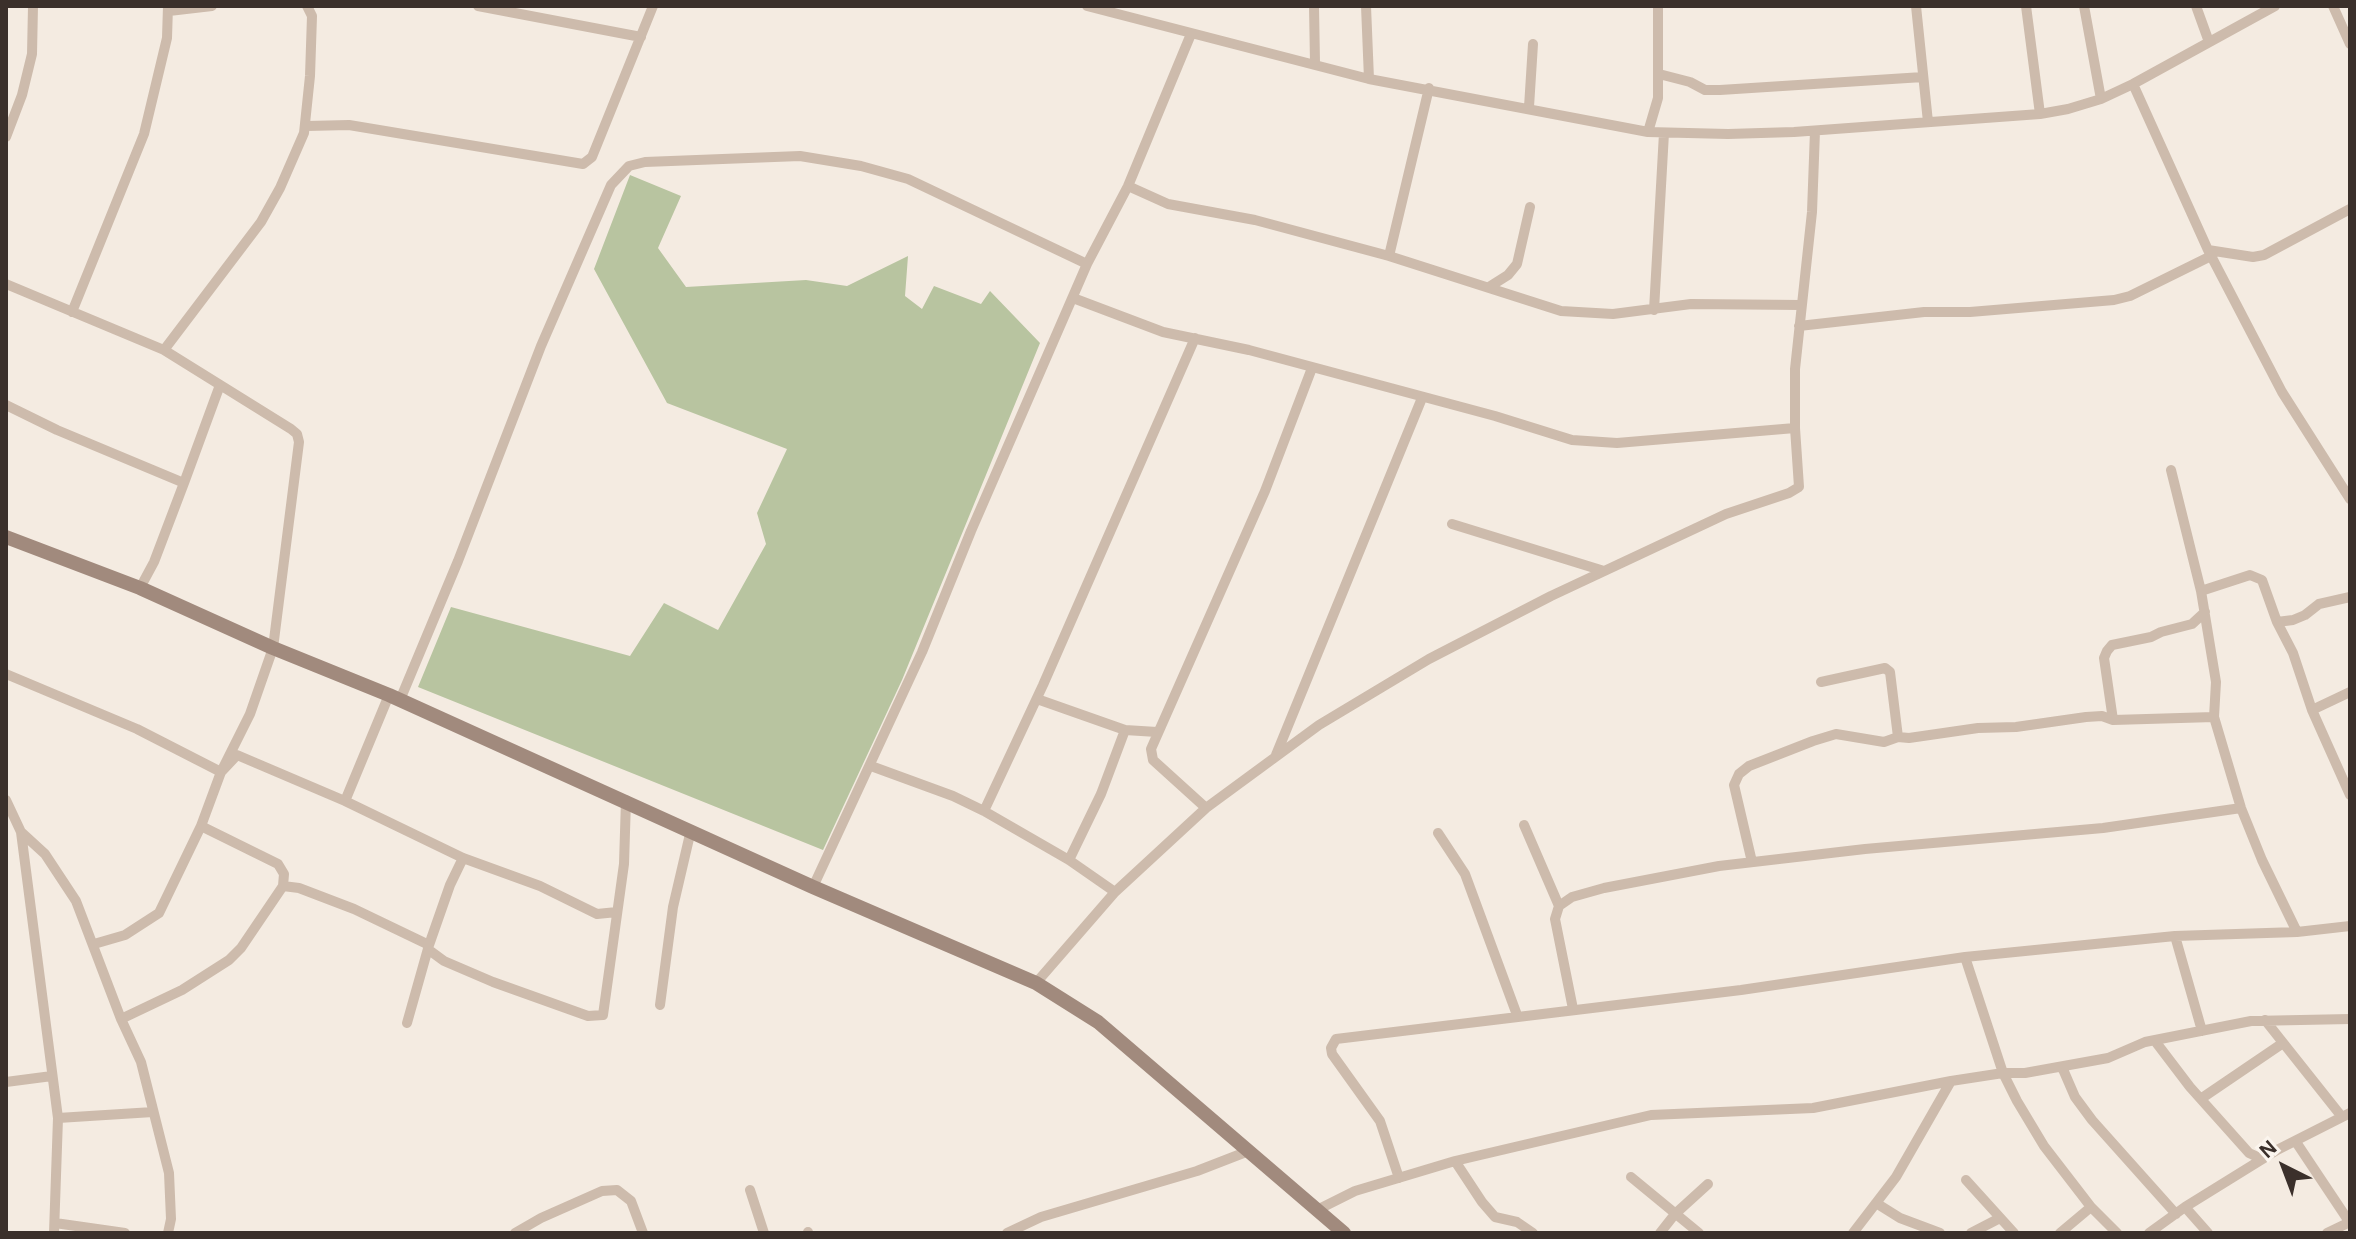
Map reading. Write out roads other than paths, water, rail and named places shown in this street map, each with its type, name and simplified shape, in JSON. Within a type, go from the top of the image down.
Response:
[{"type":"main road","points":[[6,537],[140,588],[273,648],[395,697],[813,887],[1036,983],[1098,1022],[1344,1233]]},
{"type":"street","points":[[6,137],[22,95],[32,54],[33,6]]},
{"type":"street","points":[[72,312],[144,134],[167,38],[169,8],[212,6]]},
{"type":"street","points":[[164,350],[261,222],[280,188],[307,126],[309,11],[319,6]]},
{"type":"street","points":[[478,6],[641,37]]},
{"type":"street","points":[[307,126],[349,125],[583,164],[592,157],[653,6]]},
{"type":"street","points":[[1087,6],[1369,79],[1648,132],[1728,134],[1815,131],[2040,114],[2101,99],[2271,7]]},
{"type":"street","points":[[1314,6],[1315,63]]},
{"type":"street","points":[[1366,6],[1369,79]]},
{"type":"street","points":[[1648,132],[1656,113],[1658,6]]},
{"type":"street","points":[[1916,6],[1928,122]]},
{"type":"street","points":[[2026,6],[2040,114]]},
{"type":"street","points":[[2084,6],[2101,99]]},
{"type":"street","points":[[2196,6],[2209,42]]},
{"type":"street","points":[[2333,6],[2350,44]]},
{"type":"street","points":[[813,887],[922,652],[1087,264],[1128,186],[1191,34]]},
{"type":"street","points":[[1529,107],[1533,44]]},
{"type":"street","points":[[1659,74],[1690,82],[1705,90],[1923,77]]},
{"type":"street","points":[[2133,84],[2210,253],[2290,407],[2350,499]]},
{"type":"street","points":[[1389,256],[1429,88]]},
{"type":"street","points":[[1036,983],[1115,892],[1206,808],[1319,725],[1429,659],[1604,571],[1726,514],[1799,487],[1795,428],[1799,326],[1812,212],[1815,131]]},
{"type":"street","points":[[1654,310],[1664,133]]},
{"type":"street","points":[[345,801],[458,561],[541,346],[611,185],[629,166],[645,162],[800,156],[861,166],[908,179],[1087,264]]},
{"type":"street","points":[[1128,186],[1168,204],[1255,220],[1389,256],[1561,311],[1590,315],[1691,304],[1801,305]]},
{"type":"street","points":[[1489,287],[1508,275],[1517,264],[1530,207]]},
{"type":"street","points":[[1799,326],[1924,312],[1970,312],[2114,300],[2130,296],[2210,253],[2253,257],[2264,255],[2350,209]]},
{"type":"street","points":[[6,284],[164,350],[291,429],[298,437],[273,648],[250,714],[159,913],[125,935],[94,944]]},
{"type":"street","points":[[1073,298],[1163,332],[1312,368],[1587,443],[1681,439],[1795,428]]},
{"type":"street","points":[[984,811],[1037,699],[1195,338]]},
{"type":"street","points":[[1206,808],[1153,760],[1151,749],[1265,491],[1312,368]]},
{"type":"street","points":[[140,588],[154,562],[220,385]]},
{"type":"street","points":[[1276,755],[1422,398]]},
{"type":"street","points":[[6,405],[57,430],[184,483]]},
{"type":"street","points":[[2171,470],[2205,612],[2216,682],[2214,717],[2241,808],[2297,932]]},
{"type":"street","points":[[1452,524],[1604,571]]},
{"type":"street","points":[[2201,591],[2250,575],[2267,589],[2312,710],[2350,795]]},
{"type":"street","points":[[2277,622],[2305,615],[2319,604],[2350,597]]},
{"type":"street","points":[[2113,720],[2104,658],[2112,645],[2192,624],[2205,612]]},
{"type":"street","points":[[1821,682],[1885,668],[1890,672],[1898,737]]},
{"type":"street","points":[[6,674],[137,729],[221,772]]},
{"type":"street","points":[[2312,710],[2350,692]]},
{"type":"street","points":[[1037,699],[1125,730],[1157,732]]},
{"type":"street","points":[[1752,862],[1734,785],[1739,774],[1749,766],[1836,734],[1884,742],[1898,737],[2016,727],[2086,717],[2102,716],[2113,720],[2214,717]]},
{"type":"street","points":[[1069,860],[1101,794],[1125,730]]},
{"type":"street","points":[[221,772],[237,755],[345,801],[463,858],[540,886],[597,914],[617,912]]},
{"type":"street","points":[[871,766],[953,796],[984,811],[1069,860],[1115,892]]},
{"type":"street","points":[[6,800],[20,829],[58,1118],[54,1228],[125,1233]]},
{"type":"street","points":[[283,886],[299,888],[354,909],[429,947],[444,961],[493,982],[588,1016],[599,1017],[603,1015],[624,864],[626,800]]},
{"type":"street","points":[[1573,1009],[1555,919],[1559,906],[1572,897],[1604,888],[1752,862],[2103,828],[2241,808]]},
{"type":"street","points":[[1524,825],[1559,906]]},
{"type":"street","points":[[121,1019],[182,990],[229,960],[241,948],[283,886],[284,874],[278,864],[201,826]]},
{"type":"street","points":[[6,828],[20,829],[45,854],[76,901],[94,944],[121,1019],[141,1062],[169,1173],[171,1219],[168,1233]]},
{"type":"street","points":[[660,1005],[673,907],[691,830]]},
{"type":"street","points":[[1438,833],[1465,874],[1517,1015]]},
{"type":"street","points":[[407,1023],[450,885],[463,858]]},
{"type":"street","points":[[1399,1178],[1385,1130],[1332,1054],[1333,1043],[1341,1038],[1741,990],[1965,957],[2175,936],[2297,932],[2350,926]]},
{"type":"street","points":[[2175,936],[2202,1031]]},
{"type":"street","points":[[1965,957],[2003,1073],[2044,1146],[2091,1207],[2117,1233]]},
{"type":"street","points":[[1317,1210],[1355,1191],[1455,1161],[1651,1115],[1813,1108],[1951,1081],[2062,1067],[2108,1058],[2145,1042],[2265,1020],[2350,1019]]},
{"type":"street","points":[[2149,1233],[2262,1159],[2346,1115],[2265,1020]]},
{"type":"street","points":[[2155,1041],[2190,1087],[2249,1153],[2262,1159]]},
{"type":"street","points":[[2202,1098],[2283,1043]]},
{"type":"street","points":[[2062,1067],[2075,1097],[2092,1120],[2208,1233]]},
{"type":"street","points":[[6,1082],[52,1076]]},
{"type":"street","points":[[1853,1233],[1896,1177],[1951,1081]]},
{"type":"street","points":[[58,1118],[153,1112]]},
{"type":"street","points":[[2296,1142],[2350,1223],[2327,1233]]},
{"type":"street","points":[[1007,1233],[1041,1217],[1197,1171],[1246,1152]]},
{"type":"street","points":[[1455,1161],[1495,1217],[1517,1222],[1533,1233]]},
{"type":"street","points":[[1631,1177],[1699,1233]]},
{"type":"street","points":[[1966,1180],[2014,1233]]},
{"type":"street","points":[[1660,1233],[1675,1214],[1708,1184]]},
{"type":"street","points":[[515,1233],[602,1191],[617,1190],[631,1201],[643,1233]]},
{"type":"street","points":[[750,1190],[764,1233]]},
{"type":"street","points":[[1876,1203],[1900,1218],[1940,1233]]},
{"type":"street","points":[[2060,1233],[2091,1207]]},
{"type":"street","points":[[1971,1233],[2000,1218]]}]
